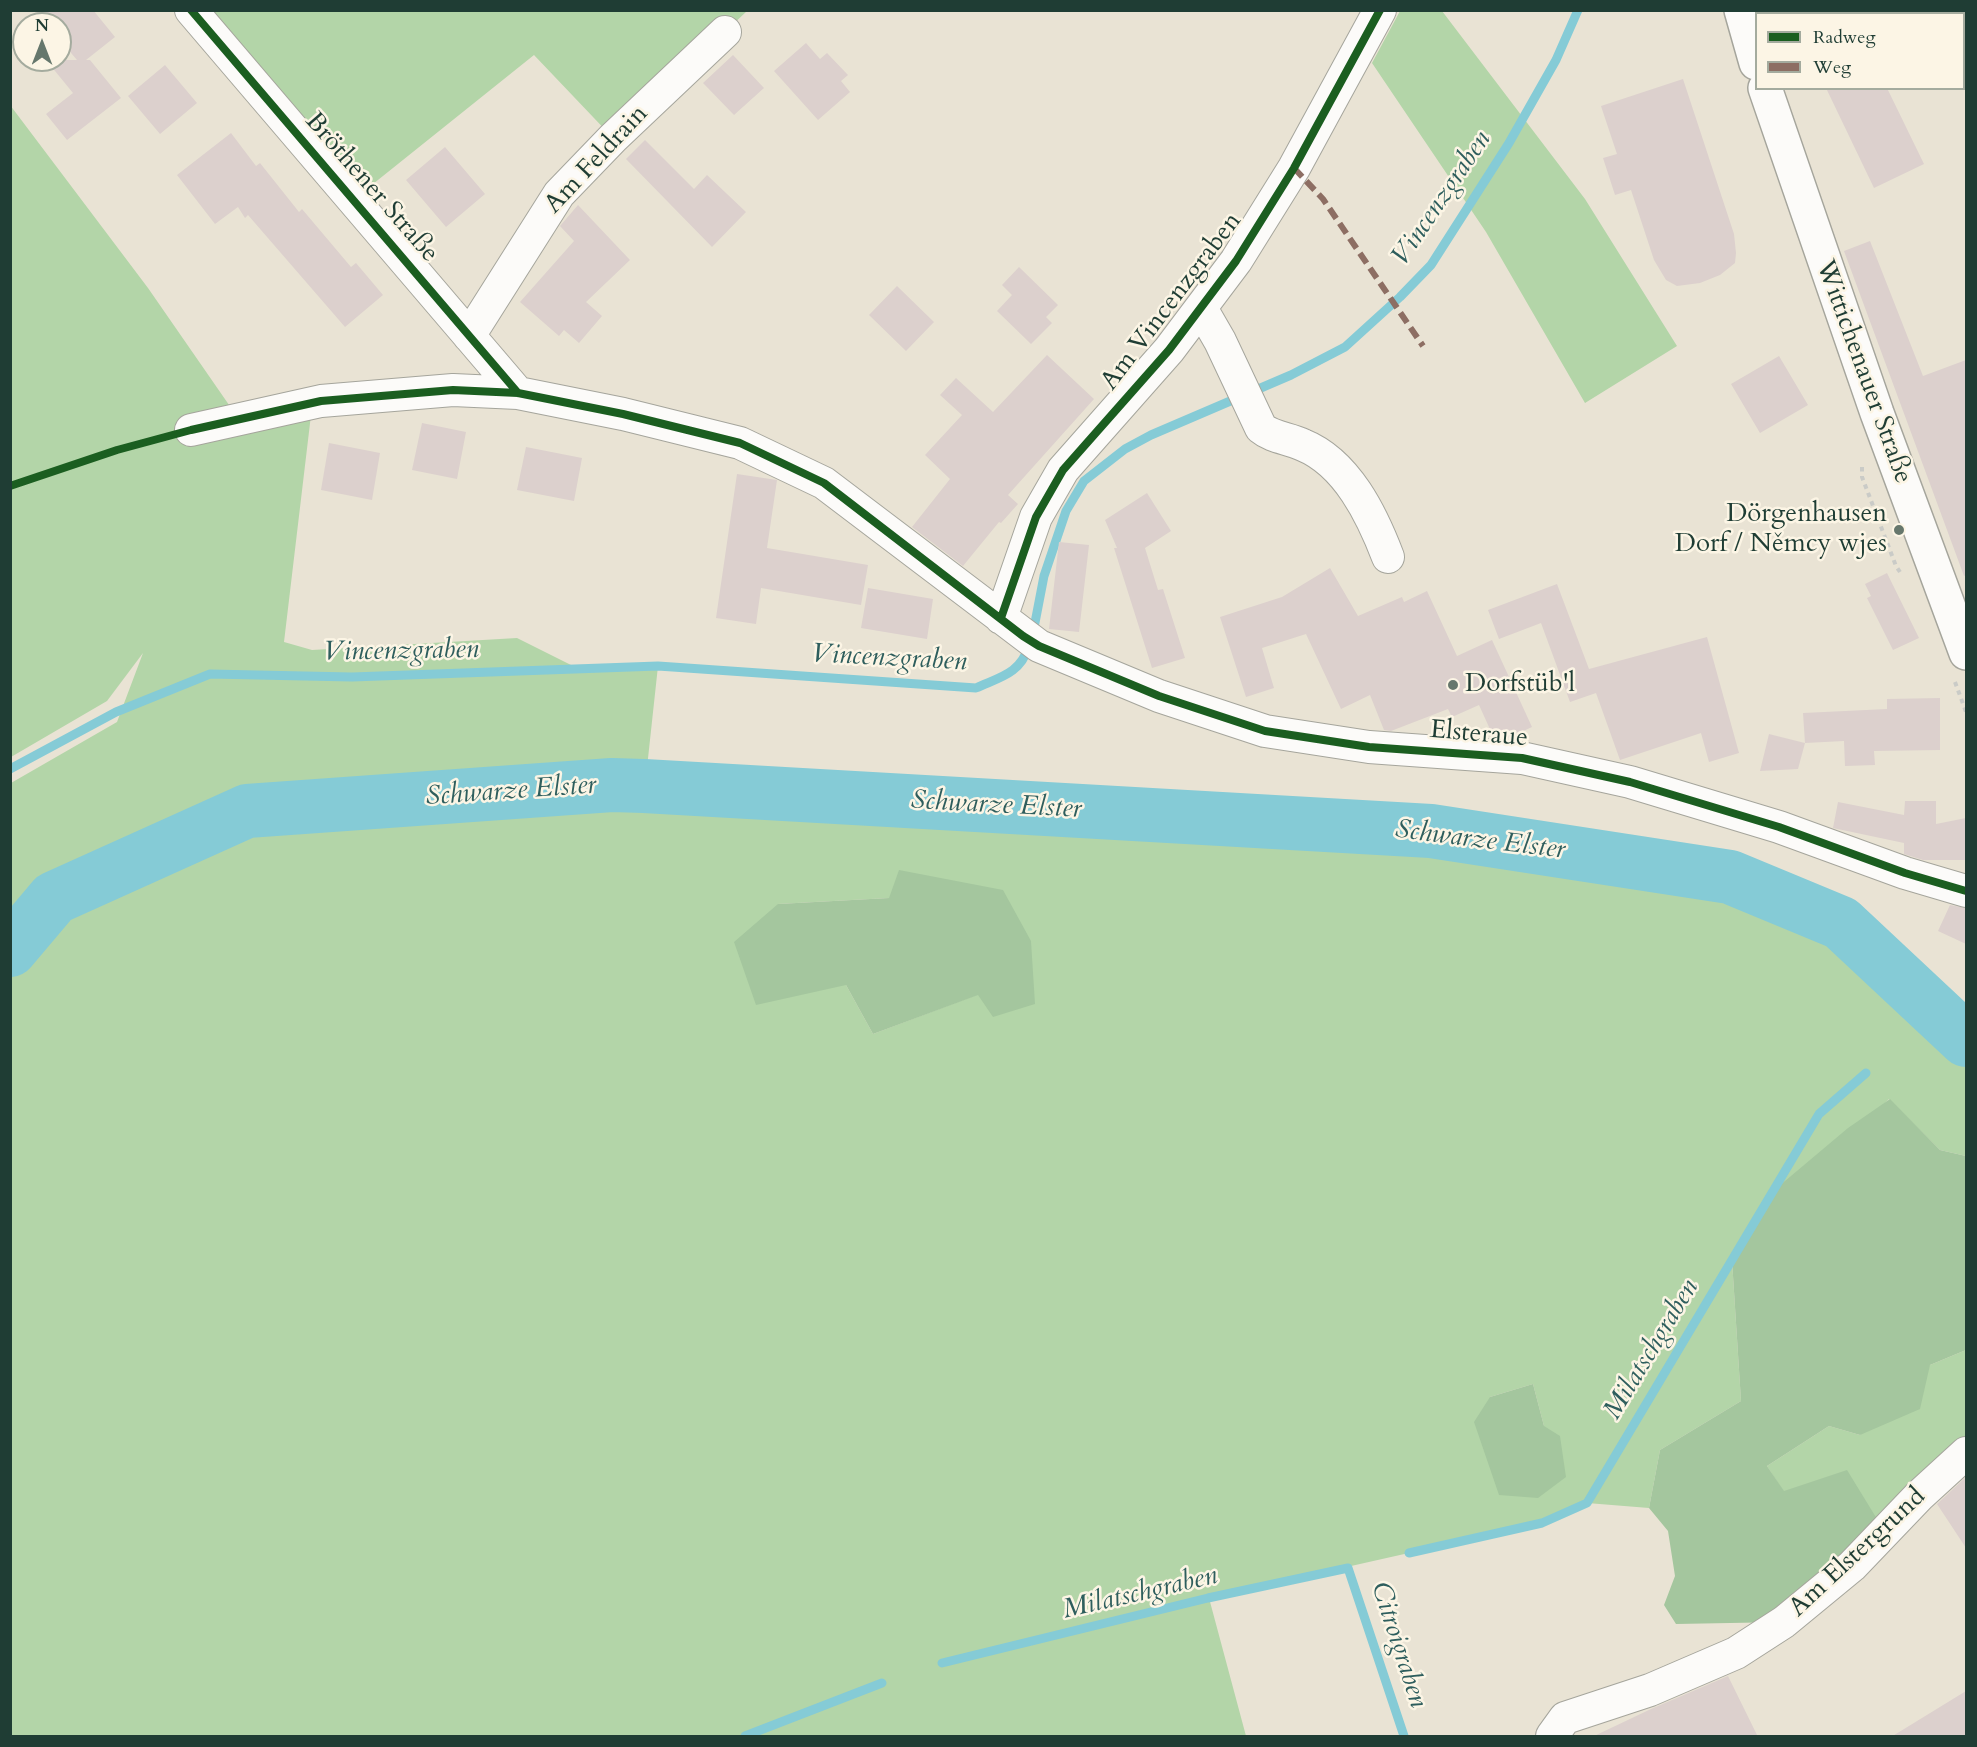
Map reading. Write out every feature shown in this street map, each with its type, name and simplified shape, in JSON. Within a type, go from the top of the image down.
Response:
[{"type":"main road","points":[[1741,10],[1755,59]]},
{"type":"main road","name":"Wittichenauer Straße","points":[[1765,90],[1877,413],[1959,609],[1966,653]]},
{"type":"street","name":"Bröthener Straße","points":[[191,10],[518,393]]},
{"type":"street","name":"Am Vincenzgraben","points":[[1021,633],[1036,517],[1063,470],[1169,350],[1236,261],[1294,168],[1380,10]]},
{"type":"street","name":"Am Feldrain","points":[[469,336],[559,194],[613,138],[725,32]]},
{"type":"street","points":[[1201,308],[1261,428],[1268,434],[1304,445],[1339,469],[1378,529],[1388,557]]},
{"type":"street","points":[[191,430],[321,401],[453,390],[518,393],[623,414],[740,443],[824,483],[1021,633]]},
{"type":"street","name":"Elsteraue","points":[[1021,633],[1160,696],[1265,731],[1369,747],[1522,758],[1630,782],[1779,827],[1905,873],[1966,891]]},
{"type":"street","name":"Am Elstergrund","points":[[1552,1737],[1565,1718],[1672,1681],[1736,1653],[1784,1622],[1852,1566],[1919,1496],[1966,1453]]},
{"type":"green space","points":[[191,11],[747,11],[613,138],[534,55],[353,200]]},
{"type":"green space","points":[[1400,11],[1442,11],[1585,199],[1677,346],[1585,403],[1486,232],[1372,63]]},
{"type":"green space","points":[[10,105],[148,288],[245,428],[311,415],[284,642],[312,650],[517,638],[577,668],[658,666],[645,786],[1431,831],[1730,877],[1841,923],[1966,1040],[1966,1156],[1940,1150],[1889,1099],[1732,1260],[1741,1401],[1660,1450],[1649,1508],[1587,1503],[1542,1523],[1209,1598],[1246,1736],[11,1736],[11,783],[117,722],[143,653],[107,701],[11,757]],"holes":[[[889,898],[1035,1004],[979,994],[873,1034],[846,985],[778,904]],[[1533,1384],[1544,1426],[1490,1397]]]},
{"type":"green space","points":[[899,870],[1003,890],[1031,941],[1035,1004],[993,1017],[978,995],[873,1034],[846,985],[756,1005],[734,942],[778,904],[889,898]]},
{"type":"green space","points":[[1890,1099],[1940,1150],[1966,1156],[1966,1350],[1930,1365],[1920,1409],[1860,1435],[1829,1426],[1767,1466],[1784,1491],[1847,1470],[1885,1532],[1784,1622],[1676,1624],[1664,1605],[1675,1576],[1668,1531],[1649,1508],[1660,1450],[1741,1401],[1732,1260],[1772,1192],[1848,1128]]},
{"type":"green space","points":[[1966,1350],[1966,1453],[1885,1532],[1783,1491],[1767,1466],[1829,1426],[1860,1435],[1930,1365]]},
{"type":"green space","points":[[1533,1384],[1544,1426],[1560,1436],[1566,1477],[1538,1498],[1499,1495],[1474,1422],[1490,1397]]},
{"type":"building","points":[[35,10],[93,10],[115,37],[86,60],[90,60],[121,98],[67,140],[46,114],[73,93],[56,72],[72,72],[72,60],[77,60],[72,54],[72,12],[37,12]]},
{"type":"building","points":[[806,43],[820,59],[827,53],[848,75],[841,81],[850,92],[818,120],[774,71]]},
{"type":"building","points":[[733,55],[764,88],[734,115],[703,83]]},
{"type":"building","points":[[165,65],[197,103],[160,134],[128,96]]},
{"type":"building","points":[[1683,79],[1734,234],[1736,253],[1735,263],[1720,275],[1700,283],[1677,286],[1666,280],[1654,260],[1631,190],[1615,195],[1603,158],[1617,154],[1601,106]]},
{"type":"building","points":[[1827,90],[1888,90],[1924,164],[1874,188]]},
{"type":"building","points":[[231,133],[256,166],[260,163],[299,212],[302,209],[351,267],[356,263],[383,295],[345,327],[248,215],[245,218],[238,207],[215,224],[177,175]]},
{"type":"building","points":[[645,140],[694,189],[707,175],[746,212],[712,247],[626,159]]},
{"type":"building","points":[[445,147],[485,194],[446,227],[406,180]]},
{"type":"building","points":[[578,205],[630,260],[586,302],[602,316],[579,343],[564,330],[559,336],[520,302],[574,241],[560,226]]},
{"type":"building","points":[[1870,241],[1923,376],[1966,360],[1966,575],[1964,576],[1844,251]]},
{"type":"building","points":[[1019,267],[1058,305],[1046,317],[1052,323],[1031,344],[997,311],[1012,295],[1002,285]]},
{"type":"building","points":[[897,286],[934,322],[906,351],[869,315]]},
{"type":"building","points":[[1047,355],[1094,399],[1008,495],[1018,504],[1001,523],[999,522],[963,566],[912,527],[950,479],[925,455],[962,415],[940,395],[956,378],[993,412]]},
{"type":"building","points":[[1779,356],[1808,405],[1760,433],[1731,384]]},
{"type":"building","points":[[422,423],[466,432],[457,479],[412,470]]},
{"type":"building","points":[[329,443],[380,453],[372,500],[321,490]]},
{"type":"building","points":[[526,447],[582,458],[574,501],[517,490]]},
{"type":"building","points":[[737,474],[777,480],[767,548],[868,565],[861,605],[761,588],[756,624],[716,618]]},
{"type":"building","points":[[1147,493],[1171,531],[1145,548],[1158,590],[1163,589],[1185,658],[1152,668],[1114,548],[1117,548],[1105,520]]},
{"type":"building","points":[[1059,542],[1089,545],[1079,632],[1049,629]]},
{"type":"building","points":[[1330,568],[1358,616],[1402,597],[1404,602],[1427,591],[1457,656],[1492,640],[1532,727],[1506,739],[1494,738],[1479,705],[1452,717],[1448,709],[1391,731],[1384,730],[1370,695],[1341,709],[1306,634],[1262,648],[1274,688],[1246,697],[1220,617],[1282,597]]},
{"type":"building","points":[[1887,573],[1919,638],[1893,650],[1867,598],[1871,596],[1865,584]]},
{"type":"building","points":[[1557,584],[1589,669],[1707,637],[1739,753],[1709,762],[1701,733],[1620,760],[1596,693],[1570,702],[1541,623],[1499,639],[1488,610]]},
{"type":"building","points":[[868,588],[933,599],[927,639],[861,628]]},
{"type":"building","points":[[1940,698],[1940,750],[1874,751],[1875,765],[1845,766],[1844,741],[1805,743],[1803,713],[1887,709],[1887,699]]},
{"type":"building","points":[[1769,734],[1805,743],[1798,769],[1760,771]]},
{"type":"building","points":[[1905,801],[1936,801],[1936,824],[1966,818],[1966,860],[1923,860],[1904,854],[1904,843],[1833,828],[1838,802],[1904,815]]},
{"type":"building","points":[[1950,905],[1966,908],[1966,944],[1938,931]]},
{"type":"building","points":[[1966,1477],[1966,1548],[1937,1504]]},
{"type":"building","points":[[1728,1676],[1758,1737],[1592,1737],[1651,1709]]},
{"type":"building","points":[[1966,1691],[1966,1737],[1891,1737]]},
{"type":"waterway","name":"Vincenzgraben","points":[[1033,633],[1044,576],[1066,511],[1084,481],[1125,449],[1151,435],[1291,375],[1345,347],[1400,297],[1431,265],[1509,143],[1556,60],[1578,10]]},
{"type":"waterway","name":"Vincenzgraben","points":[[10,769],[116,712],[210,674],[352,677],[658,666],[976,688],[1015,669],[1029,646]]},
{"type":"waterway","name":"Schwarze Elster","points":[[10,950],[54,898],[247,811],[612,785],[644,786],[1431,831],[1730,877],[1841,923],[1966,1040]]},
{"type":"waterway","name":"Milatschgraben","points":[[1409,1553],[1542,1523],[1587,1503],[1819,1114],[1866,1073]]},
{"type":"waterway","name":"Milatschgraben","points":[[942,1663],[1208,1598],[1348,1568],[1404,1736]]},
{"type":"waterway","name":"Milatschgraben","points":[[745,1736],[882,1683]]},
{"type":"marked path","points":[[1294,168],[1323,199],[1423,346]]},
{"type":"cycle path","points":[[191,10],[518,393]]},
{"type":"cycle path","points":[[1001,618],[1036,517],[1063,470],[1169,350],[1236,261],[1294,168],[1380,10]]},
{"type":"cycle path","points":[[10,486],[117,450],[191,430],[321,401],[453,390],[518,393],[623,414],[740,443],[824,483],[1023,636],[1039,646],[1159,696],[1265,731],[1369,747],[1522,758],[1630,782],[1779,827],[1905,873],[1966,891]]},
{"type":"place","name":"Dörgenhausen Dorf / Němcy wjes","points":[[1899,530]]},
{"type":"place","name":"Dorfstüb'l","points":[[1453,685]]},
{"type":"water label","name":"Citroigraben","points":[[1398,1645]]}]
